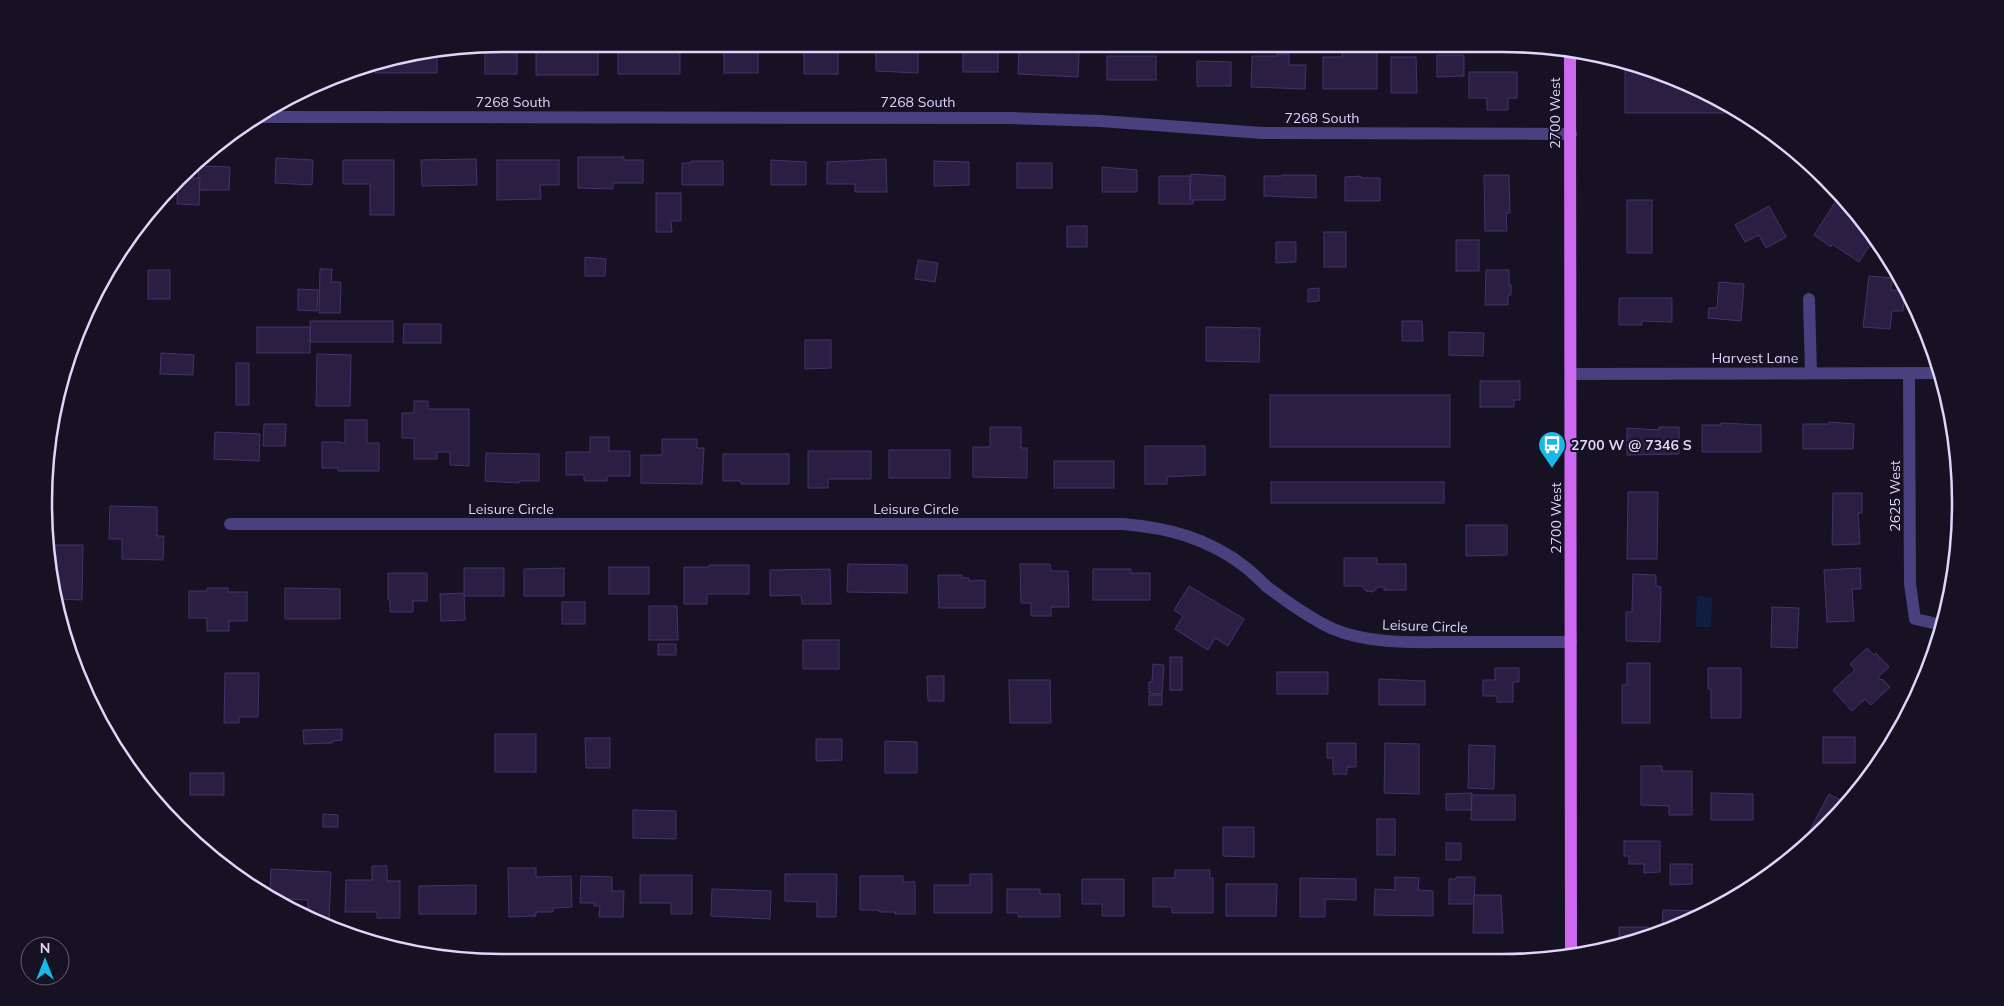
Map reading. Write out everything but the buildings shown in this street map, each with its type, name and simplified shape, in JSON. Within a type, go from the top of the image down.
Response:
[{"type":"main road","name":"2700 West","points":[[1570,58],[1571,948]]},
{"type":"street","name":"7268 South","points":[[271,117],[1011,118],[1101,121],[1262,133],[1571,134]]},
{"type":"street","points":[[1810,299],[1811,373]]},
{"type":"street","name":"2625 West","points":[[1909,373],[1910,584],[1916,619],[1935,623]]},
{"type":"street","name":"Harvest Lane","points":[[1571,374],[1932,373]]},
{"type":"street","name":"Leisure Circle","points":[[230,524],[1123,524],[1156,527],[1183,534],[1214,547],[1244,566],[1267,586],[1308,616],[1335,629],[1367,638],[1398,642],[1571,642]]},
{"type":"water","points":[[1697,596],[1712,597],[1711,627],[1696,627]]},
{"type":"place","name":"2700 W @ 7346 S","points":[[1552,469]]}]
